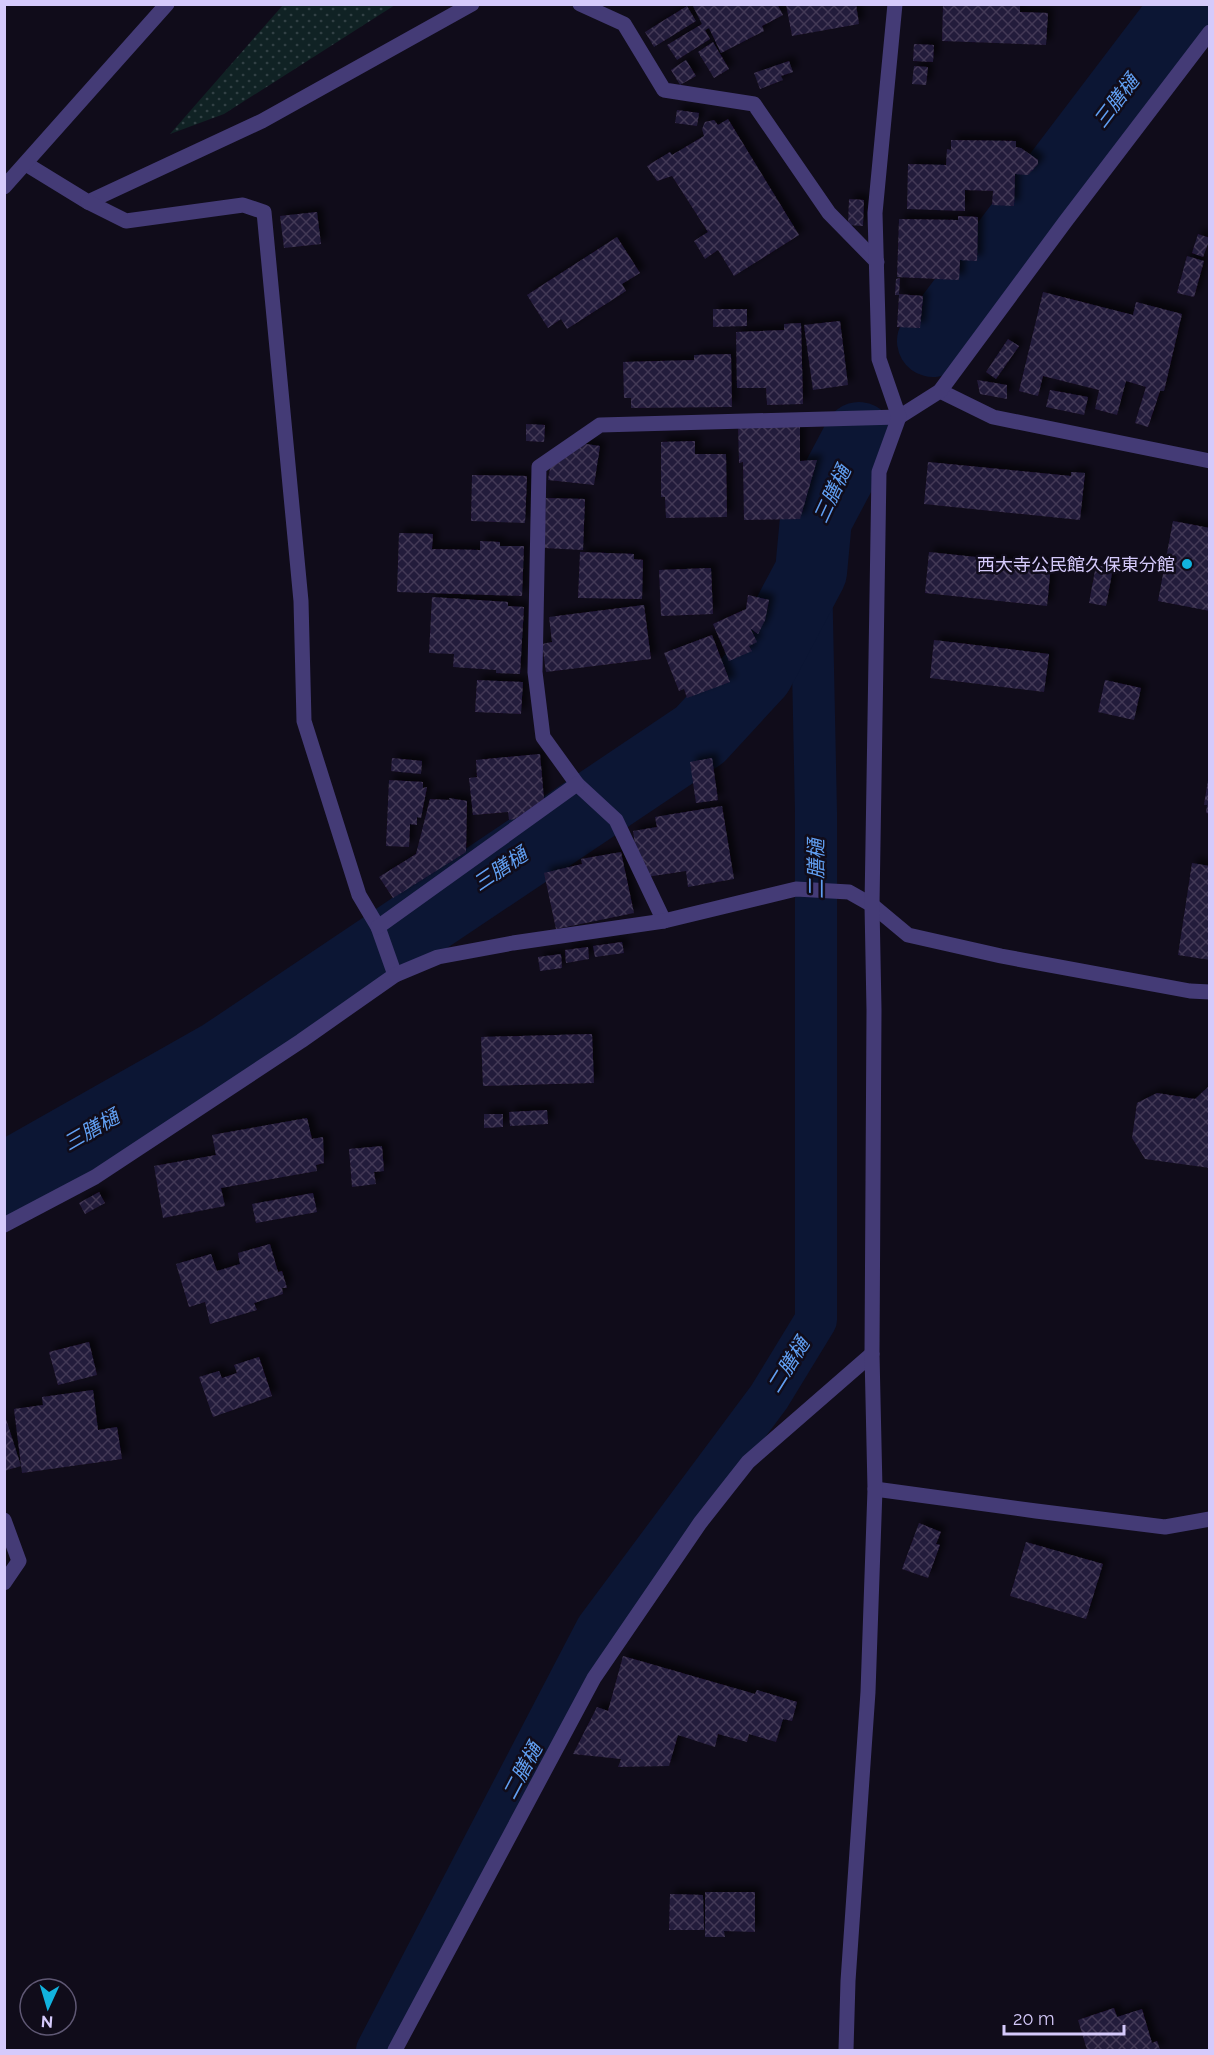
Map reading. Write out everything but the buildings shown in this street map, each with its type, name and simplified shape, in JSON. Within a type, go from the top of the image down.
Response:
[{"type":"street","points":[[4,187],[167,4]]},
{"type":"street","points":[[88,202],[262,122],[472,4]]},
{"type":"street","points":[[580,4],[624,24],[664,90],[753,104],[829,213],[876,262]]},
{"type":"street","points":[[846,2050],[848,1981],[868,1692],[875,1489],[872,1354],[874,1010],[872,905],[879,472],[899,417],[879,359],[875,213],[895,4]]},
{"type":"street","points":[[664,921],[616,820],[578,784],[543,737],[534,672],[539,467],[600,425],[899,417],[940,391],[1209,32]]},
{"type":"street","points":[[26,164],[88,202],[126,221],[243,205],[264,212],[301,601],[304,721],[359,895],[378,927],[395,975]]},
{"type":"street","points":[[940,391],[993,417],[1209,460]]},
{"type":"street","points":[[378,927],[578,784]]},
{"type":"street","points":[[4,1226],[95,1177],[301,1041],[395,975],[438,957],[513,943],[664,921],[796,889],[849,892],[872,905],[908,935],[1001,956],[1190,991],[1209,992]]},
{"type":"street","points":[[395,2050],[594,1678],[693,1533],[748,1462],[872,1354]]},
{"type":"street","points":[[875,1489],[1165,1527],[1209,1519]]},
{"type":"street","points":[[4,1520],[19,1561],[4,1582]]},
{"type":"shaded area","points":[[283,5],[395,5],[224,114],[170,134]]},
{"type":"waterway","name":"三膳樋","points":[[933,341],[1189,4]]},
{"type":"waterway","name":"三膳樋","points":[[4,1179],[223,1055],[700,735],[758,672],[811,572],[816,519],[859,438]]},
{"type":"waterway","name":"二膳樋","points":[[377,2050],[597,1628],[769,1397],[816,1320],[816,812],[811,572]]},
{"type":"place","name":"西大寺公民館久保東分館","points":[[1187,564]]}]
